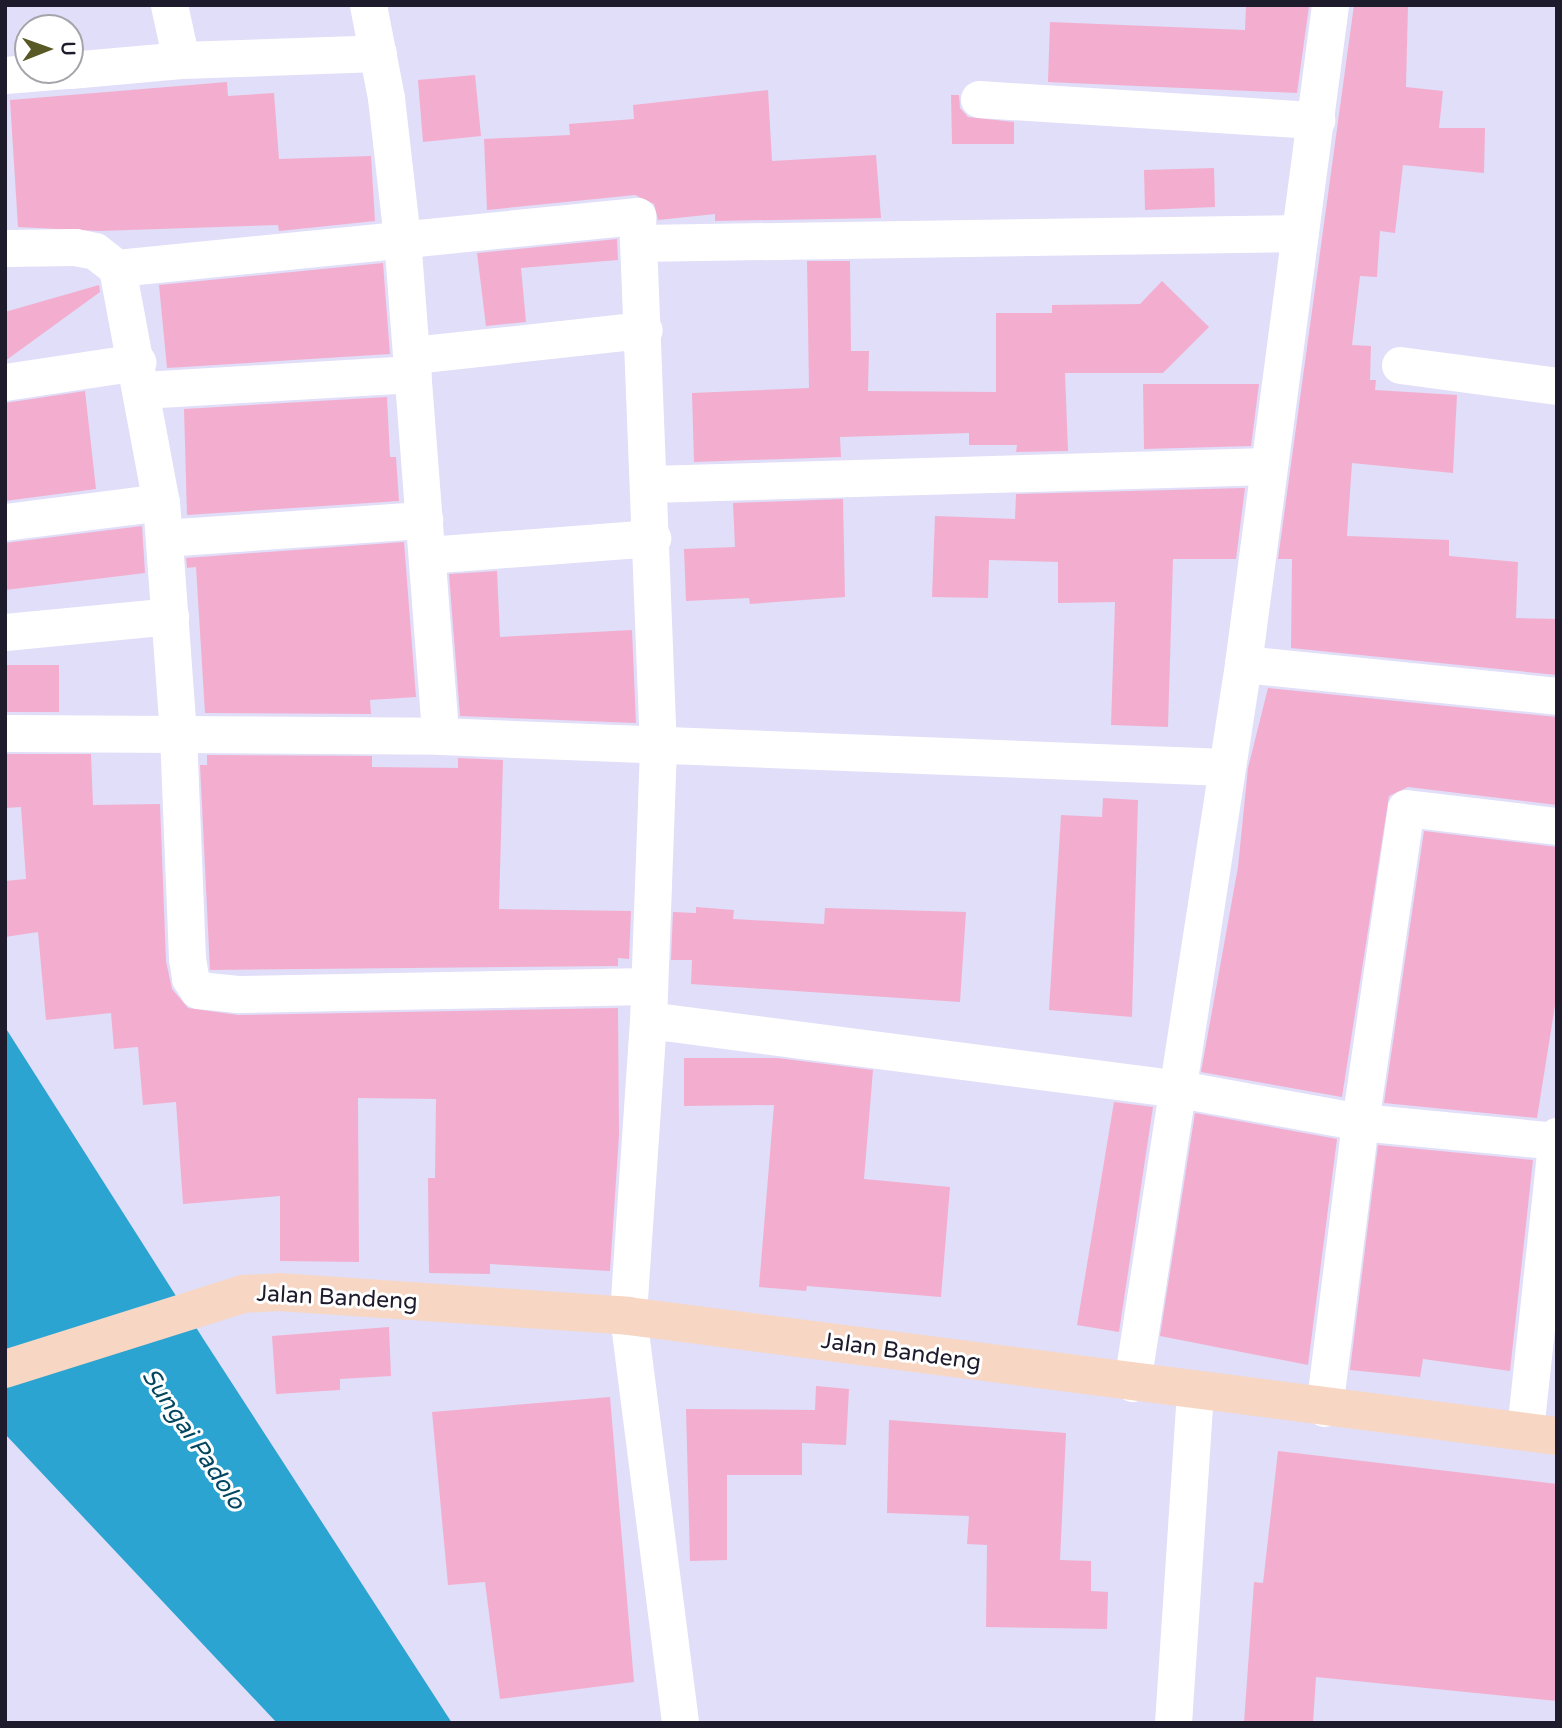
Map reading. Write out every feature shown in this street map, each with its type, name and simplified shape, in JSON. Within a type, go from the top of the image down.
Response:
[{"type":"street","points":[[169,5],[181,60]]},
{"type":"street","points":[[368,5],[378,53],[402,238],[440,736]]},
{"type":"street","points":[[1132,1383],[1180,1089],[1225,767],[1243,664],[1330,5]]},
{"type":"street","points":[[84,69],[181,60],[378,53]]},
{"type":"street","points":[[979,99],[1316,120]]},
{"type":"street","points":[[117,268],[637,216],[644,330],[658,748],[648,1003],[628,1316],[680,1723]]},
{"type":"street","points":[[639,243],[1300,233]]},
{"type":"street","points":[[5,247],[75,247],[95,251],[117,268],[140,376],[161,502],[178,734],[187,958],[190,978],[198,990],[238,994],[648,1003],[1180,1089],[1360,1122],[1556,1152],[1541,1433]]},
{"type":"street","points":[[5,382],[413,365],[644,330]]},
{"type":"street","points":[[1400,365],[1557,386]]},
{"type":"street","points":[[649,484],[1269,466]]},
{"type":"street","points":[[5,522],[161,502]]},
{"type":"street","points":[[164,538],[652,538]]},
{"type":"street","points":[[5,632],[170,616]]},
{"type":"street","points":[[1243,664],[1557,696]]},
{"type":"street","points":[[5,733],[440,736],[658,748],[1225,767]]},
{"type":"street","points":[[1324,1408],[1360,1122],[1406,808],[1557,826]]},
{"type":"street","name":"Jalan Bandeng","points":[[5,1369],[243,1294],[279,1292],[628,1316],[1324,1408],[1541,1433]]},
{"type":"street","points":[[1173,1723],[1195,1391]]},
{"type":"water","name":"Sungai Padolo","points":[[5,1027],[452,1723],[277,1723],[5,1434]]},
{"type":"building","points":[[1246,5],[1309,6],[1297,93],[1048,82],[1050,22],[1245,30]]},
{"type":"building","points":[[1354,5],[1408,5],[1406,87],[1443,91],[1439,128],[1485,128],[1484,173],[1403,165],[1395,233],[1380,231],[1377,277],[1360,276],[1352,345],[1371,346],[1370,380],[1376,380],[1375,390],[1457,395],[1453,473],[1352,463],[1347,536],[1449,540],[1449,556],[1518,562],[1516,618],[1557,619],[1557,675],[1291,648],[1292,559],[1278,559]]},
{"type":"building","points":[[475,75],[481,136],[423,142],[418,80]]},
{"type":"building","points":[[227,82],[228,96],[274,93],[279,159],[371,156],[375,221],[279,231],[278,225],[99,231],[18,227],[10,100]]},
{"type":"building","points":[[768,90],[772,161],[876,155],[881,218],[715,221],[715,214],[658,220],[654,204],[635,195],[487,210],[484,139],[570,135],[569,124],[634,119],[633,105]]},
{"type":"building","points":[[951,95],[959,95],[960,108],[968,117],[1014,122],[1014,144],[952,144]]},
{"type":"building","points":[[1214,168],[1215,207],[1145,210],[1144,170]]},
{"type":"building","points":[[617,239],[618,260],[521,268],[526,322],[486,326],[477,253]]},
{"type":"building","points":[[807,261],[850,261],[851,351],[869,351],[868,391],[996,392],[996,313],[1052,313],[1052,305],[1140,304],[1162,281],[1209,327],[1163,373],[1065,373],[1068,451],[1016,452],[1017,445],[969,445],[969,433],[840,437],[841,457],[694,462],[692,393],[809,388]]},
{"type":"building","points":[[383,263],[390,354],[167,368],[159,285]]},
{"type":"building","points":[[99,285],[100,292],[5,361],[5,312]]},
{"type":"building","points":[[1143,384],[1259,384],[1251,446],[1144,449]]},
{"type":"building","points":[[85,391],[96,489],[5,501],[5,403]]},
{"type":"building","points":[[387,397],[390,457],[396,457],[399,501],[187,515],[184,409]]},
{"type":"building","points":[[1245,488],[1236,559],[1173,559],[1168,727],[1111,725],[1115,602],[1058,603],[1058,562],[989,560],[988,598],[932,597],[935,516],[1015,519],[1016,494]]},
{"type":"building","points":[[843,499],[845,597],[750,604],[749,598],[686,601],[684,549],[735,547],[733,503]]},
{"type":"building","points":[[142,526],[145,573],[5,590],[5,543]]},
{"type":"building","points":[[404,542],[416,697],[370,700],[371,714],[205,713],[196,567],[187,568],[186,558]]},
{"type":"building","points":[[497,571],[500,637],[632,630],[636,723],[460,716],[449,574]]},
{"type":"building","points":[[5,665],[59,665],[59,712],[5,712]]},
{"type":"building","points":[[1268,688],[1557,717],[1557,805],[1408,787],[1389,796],[1342,1097],[1201,1072],[1238,867],[1248,768]]},
{"type":"building","points":[[5,754],[91,754],[93,805],[160,804],[166,961],[172,989],[188,1008],[238,1015],[618,1008],[619,1135],[610,1271],[490,1264],[490,1274],[429,1273],[428,1178],[435,1178],[436,1099],[358,1098],[359,1262],[280,1261],[280,1196],[183,1204],[176,1102],[143,1105],[138,1047],[114,1049],[111,1013],[46,1020],[38,932],[5,937],[5,881],[26,879],[21,807],[5,808]]},
{"type":"building","points":[[207,755],[372,756],[372,767],[458,768],[458,758],[503,760],[499,909],[631,911],[629,959],[618,958],[618,966],[210,970],[200,765],[207,765]]},
{"type":"building","points":[[1103,798],[1138,800],[1132,1017],[1049,1010],[1061,815],[1102,817]]},
{"type":"building","points":[[1424,831],[1557,847],[1557,993],[1537,1118],[1384,1103]]},
{"type":"building","points":[[696,907],[734,910],[733,919],[824,924],[825,908],[966,912],[960,1002],[691,984],[692,960],[671,960],[673,912],[696,913]]},
{"type":"building","points":[[684,1058],[778,1058],[873,1070],[864,1179],[950,1187],[941,1297],[807,1286],[806,1291],[759,1287],[774,1105],[684,1106]]},
{"type":"building","points":[[1114,1102],[1153,1107],[1119,1332],[1077,1325]]},
{"type":"building","points":[[1195,1113],[1337,1139],[1308,1365],[1160,1336]]},
{"type":"building","points":[[1378,1145],[1533,1160],[1510,1371],[1423,1359],[1420,1377],[1350,1370]]},
{"type":"building","points":[[389,1327],[391,1376],[340,1379],[340,1390],[276,1394],[272,1336]]},
{"type":"building","points":[[816,1386],[849,1389],[846,1445],[802,1443],[802,1475],[727,1475],[727,1560],[690,1561],[686,1409],[815,1410]]},
{"type":"building","points":[[610,1397],[634,1682],[500,1699],[485,1582],[448,1585],[432,1412]]},
{"type":"building","points":[[889,1420],[1066,1433],[1060,1560],[1091,1561],[1091,1591],[1108,1592],[1107,1629],[986,1627],[987,1545],[967,1544],[969,1516],[887,1513]]},
{"type":"building","points":[[1278,1451],[1557,1484],[1557,1701],[1316,1677],[1313,1723],[1244,1723],[1254,1582],[1263,1583]]}]
